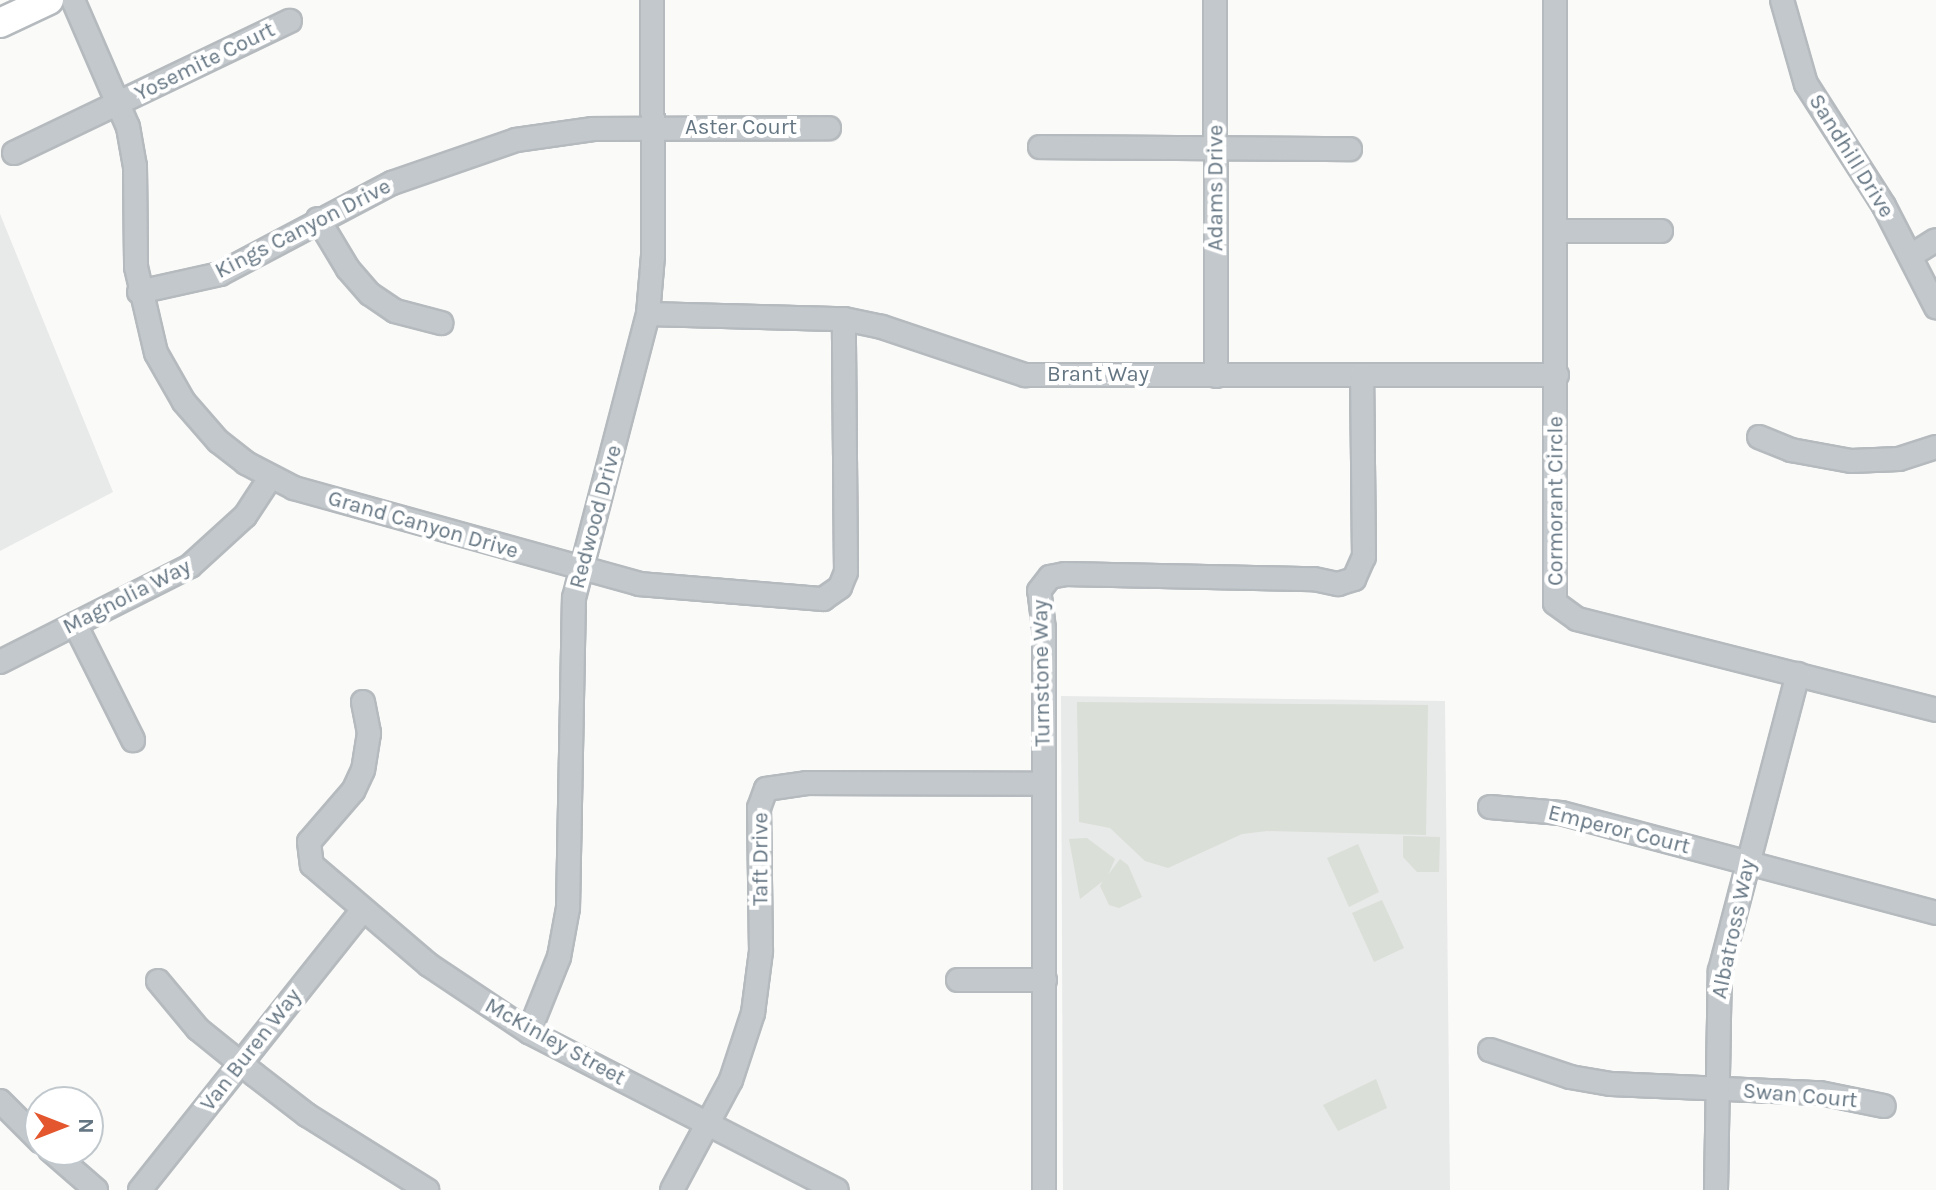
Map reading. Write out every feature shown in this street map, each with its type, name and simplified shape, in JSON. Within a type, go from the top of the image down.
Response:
[{"type":"main road","points":[[0,23],[49,0]]},
{"type":"street","name":"Grand Canyon Drive","points":[[73,0],[120,103],[135,166],[139,292],[156,353],[184,402],[218,441],[270,478],[334,501],[581,569],[680,590],[818,600],[837,591],[846,572],[844,319]]},
{"type":"street","name":"Redwood Drive","points":[[529,1032],[559,957],[568,908],[569,649],[581,569],[648,314],[653,128],[652,0]]},
{"type":"street","name":"Adams Drive","points":[[1215,0],[1216,376]]},
{"type":"street","name":"Cormorant Circle","points":[[1555,0],[1555,603],[1559,610],[1577,619],[1936,710]]},
{"type":"street","name":"Sandhill Drive","points":[[1782,0],[1806,84],[1912,255],[1936,307]]},
{"type":"street","name":"Yosemite Court","points":[[14,153],[290,21]]},
{"type":"street","name":"Aster Court","points":[[653,128],[829,128]]},
{"type":"street","name":"Kings Canyon Drive","points":[[139,292],[220,274],[318,219],[392,183],[516,140],[571,130],[653,128]]},
{"type":"street","points":[[1040,147],[1350,149]]},
{"type":"street","points":[[318,219],[348,269],[370,294],[395,311],[441,323]]},
{"type":"street","points":[[1556,231],[1661,231]]},
{"type":"street","points":[[1912,255],[1936,240]]},
{"type":"street","name":"Brant Way","points":[[648,314],[844,319],[882,327],[1025,375],[1557,375]]},
{"type":"street","name":"Turnstone Way","points":[[1044,1190],[1044,629],[1038,598],[1046,581],[1065,574],[1314,579],[1338,584],[1354,579],[1364,557],[1362,375]]},
{"type":"street","points":[[1759,437],[1791,450],[1851,461],[1899,459],[1936,447]]},
{"type":"street","name":"Magnolia Way","points":[[0,662],[167,580],[208,553],[245,516],[270,478]]},
{"type":"street","points":[[75,624],[133,740]]},
{"type":"street","name":"Albatross Way","points":[[1716,1190],[1715,1090],[1720,971],[1798,674]]},
{"type":"street","name":"McKinley Street","points":[[363,702],[369,733],[363,770],[307,850],[312,865],[451,981],[529,1032],[837,1190]]},
{"type":"street","name":"Taft Drive","points":[[672,1190],[741,1057],[757,992],[759,808],[766,789],[807,783],[1044,784]]},
{"type":"street","name":"Emperor Court","points":[[1490,807],[1561,813],[1936,913]]},
{"type":"street","name":"Van Buren Way","points":[[140,1190],[363,910]]},
{"type":"street","points":[[958,980],[1045,980]]},
{"type":"street","points":[[158,981],[198,1029],[240,1063],[307,1115],[427,1190]]},
{"type":"street","name":"Swan Court","points":[[1490,1050],[1598,1082],[1820,1093],[1884,1106]]},
{"type":"street","points":[[0,1101],[24,1125]]},
{"type":"street","points":[[68,1166],[96,1190]]},
{"type":"shaded area","points":[[0,214],[113,492],[0,551]]},
{"type":"shaded area","points":[[1061,696],[1445,701],[1450,1190],[1063,1190]]},
{"type":"shaded area","points":[[1077,702],[1428,705],[1426,835],[1267,831],[1242,834],[1168,868],[1145,861],[1110,828],[1079,822]]},
{"type":"shaded area","points":[[1403,836],[1440,837],[1439,872],[1417,872],[1403,857]]},
{"type":"shaded area","points":[[1087,838],[1115,859],[1108,875],[1120,859],[1128,865],[1142,897],[1119,908],[1109,905],[1100,886],[1103,881],[1080,899],[1069,839]]},
{"type":"shaded area","points":[[1358,844],[1379,892],[1349,907],[1327,858]]},
{"type":"shaded area","points":[[1382,900],[1404,948],[1374,962],[1352,913]]},
{"type":"shaded area","points":[[1376,1079],[1387,1108],[1338,1131],[1323,1105]]}]
